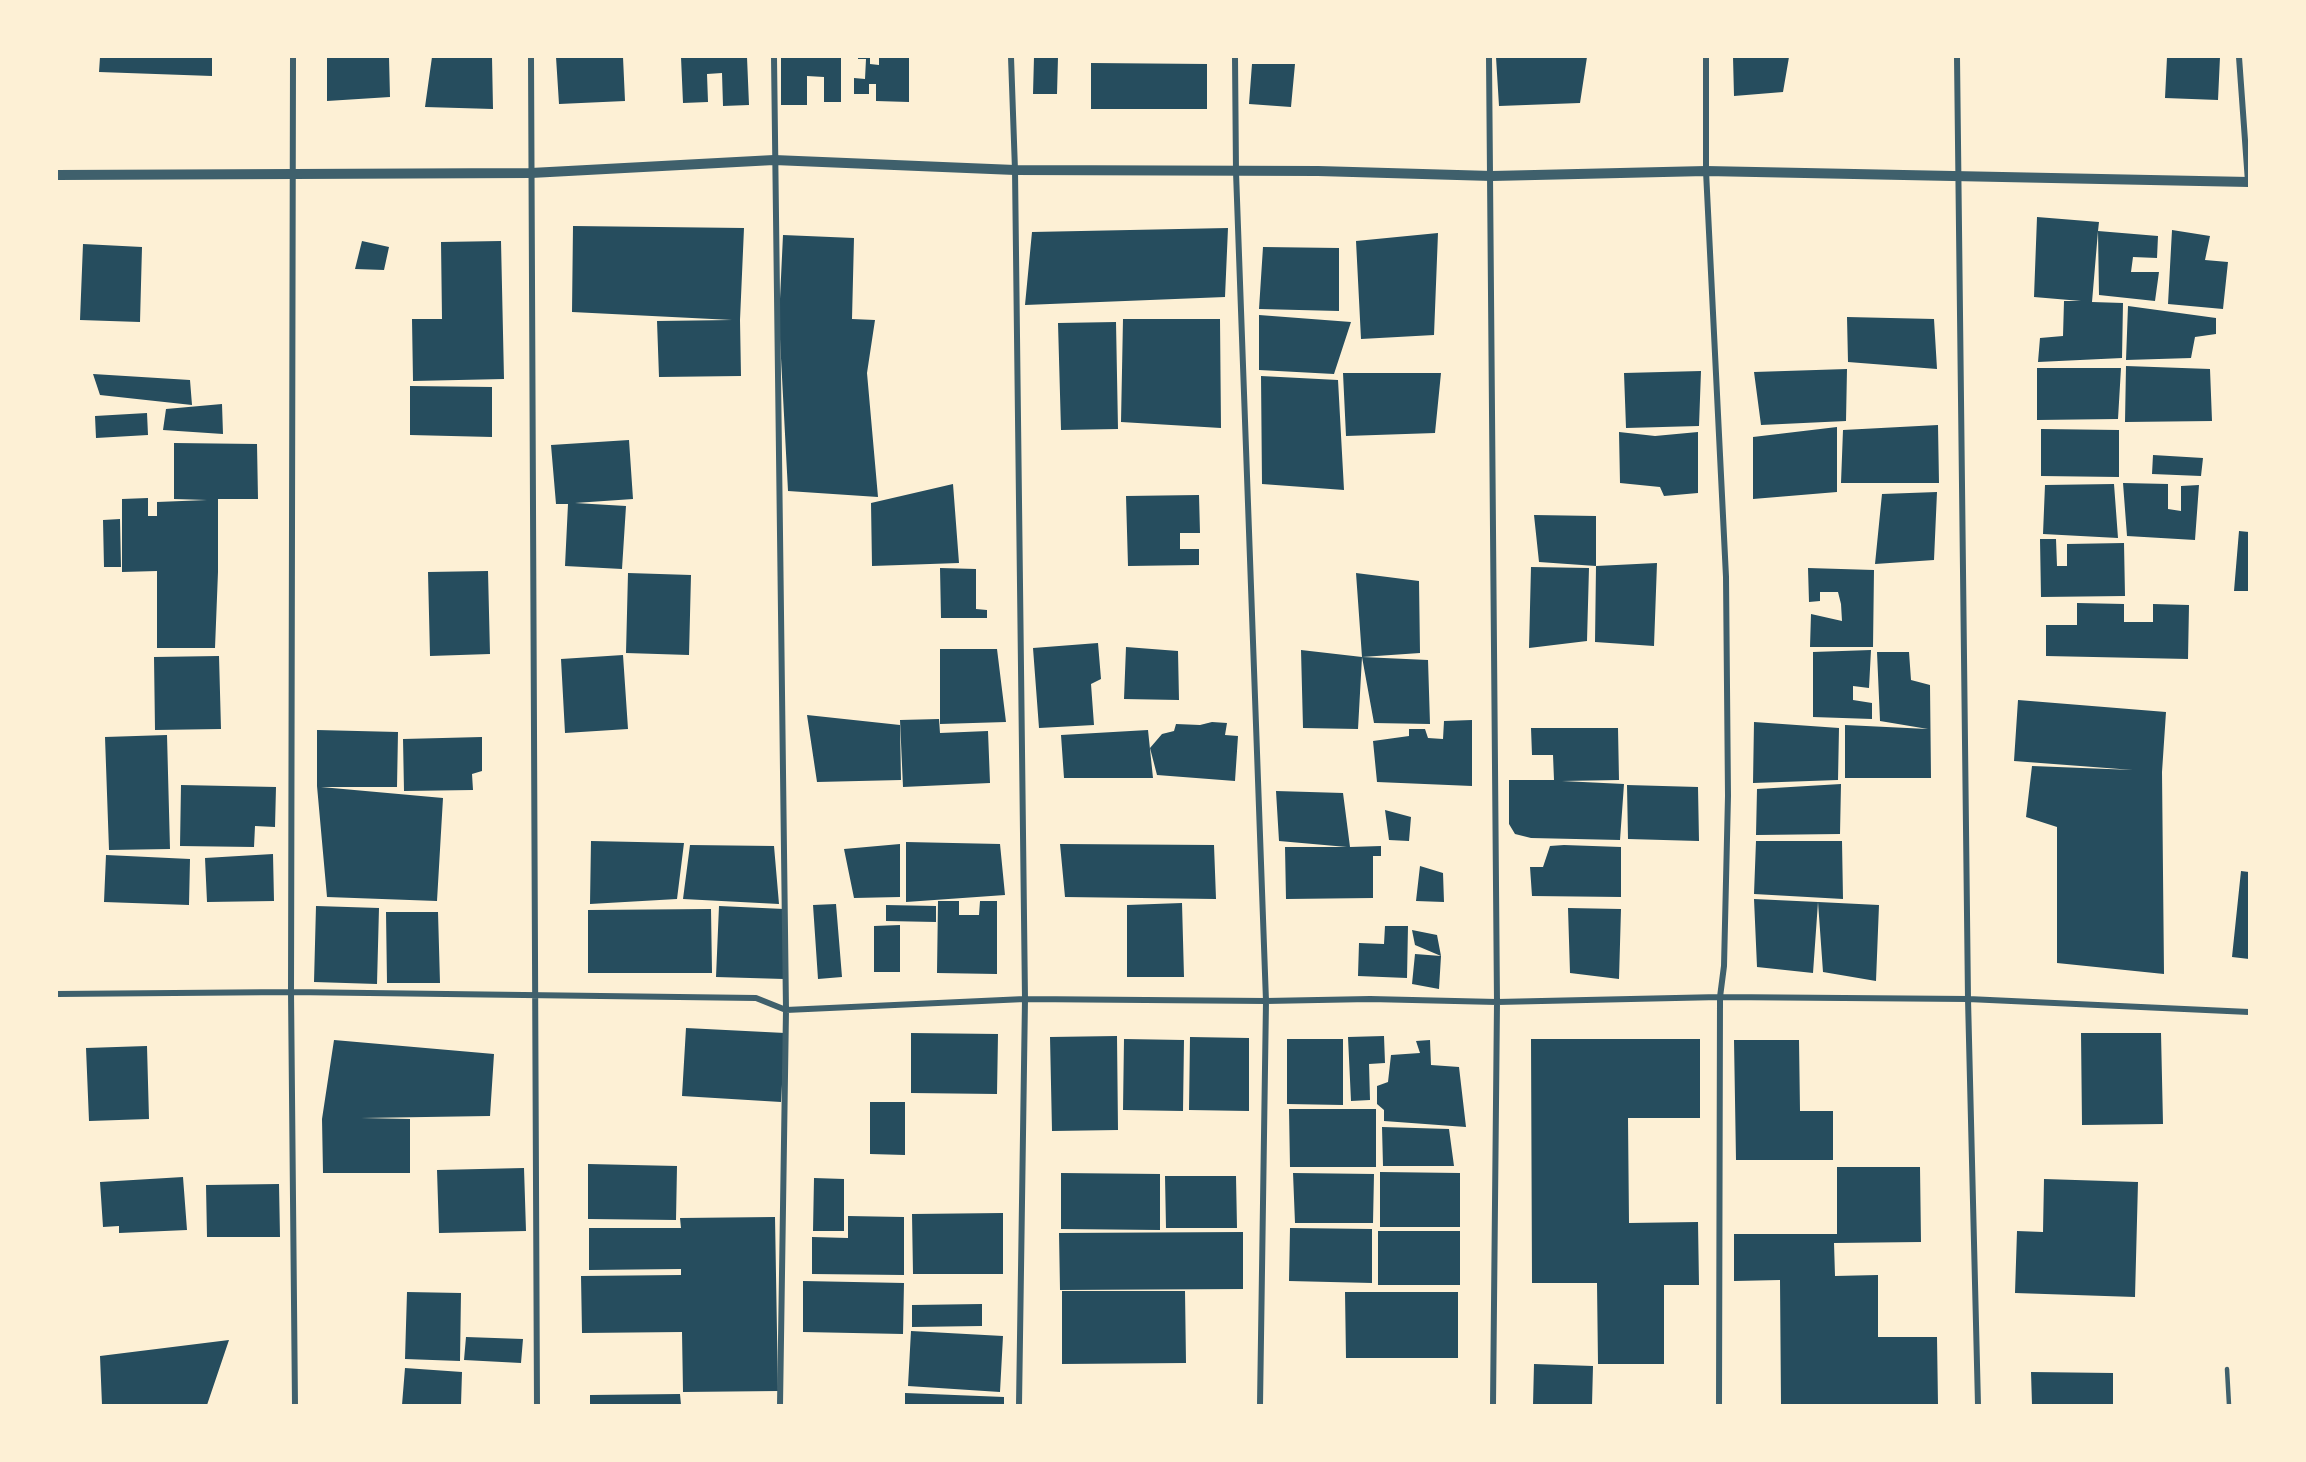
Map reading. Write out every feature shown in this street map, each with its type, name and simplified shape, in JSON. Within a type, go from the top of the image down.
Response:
[{"type":"street","points":[[293,57],[291,992],[295,1405]]},
{"type":"street","points":[[531,57],[537,1405]]},
{"type":"street","points":[[774,57],[786,1010],[780,1405]]},
{"type":"street","points":[[1011,57],[1015,170],[1025,999],[1020,1405]]},
{"type":"street","points":[[1235,57],[1236,172],[1266,1001],[1260,1405]]},
{"type":"street","points":[[1489,57],[1492,176],[1497,1002],[1493,1405]]},
{"type":"street","points":[[1706,57],[1706,171],[1726,578],[1728,796],[1724,966],[1720,997],[1719,1405]]},
{"type":"street","points":[[1957,57],[1968,999],[1978,1405]]},
{"type":"street","points":[[57,175],[531,173],[774,160],[1015,170],[1318,171],[1492,176],[1706,171],[2249,182],[2239,57]]},
{"type":"street","points":[[57,994],[291,992],[756,998],[786,1010],[1025,999],[1266,1001],[1370,999],[1497,1002],[1720,997],[1968,999],[2249,1012]]},
{"type":"lane","points":[[2227,1369],[2229,1405]]},
{"type":"building","points":[[100,57],[212,57],[212,76],[99,72]]},
{"type":"building","points":[[327,57],[389,57],[390,97],[327,101]]},
{"type":"building","points":[[432,57],[492,57],[493,109],[425,107]]},
{"type":"building","points":[[556,57],[623,57],[625,101],[559,104]]},
{"type":"building","points":[[681,57],[747,57],[749,105],[723,106],[722,73],[707,74],[708,102],[683,103]]},
{"type":"building","points":[[781,57],[841,57],[841,102],[824,102],[824,77],[807,76],[807,105],[781,105]]},
{"type":"building","points":[[858,57],[870,57],[870,64],[879,65],[879,57],[909,57],[909,102],[876,101],[876,84],[869,84],[869,94],[854,94],[854,78],[865,79],[866,59],[858,59]]},
{"type":"building","points":[[1034,57],[1058,57],[1057,94],[1033,94]]},
{"type":"building","points":[[1496,57],[1587,57],[1580,103],[1499,106]]},
{"type":"building","points":[[1733,57],[1789,57],[1783,92],[1734,96]]},
{"type":"building","points":[[2167,57],[2220,57],[2218,100],[2165,98]]},
{"type":"building","points":[[1091,63],[1207,64],[1207,109],[1091,109]]},
{"type":"building","points":[[1252,64],[1295,64],[1291,107],[1249,104]]},
{"type":"building","points":[[2037,217],[2099,222],[2092,302],[2123,303],[2122,358],[2038,362],[2040,338],[2063,336],[2064,301],[2081,301],[2034,297]]},
{"type":"building","points":[[573,226],[744,228],[740,320],[741,376],[659,377],[657,321],[732,320],[572,312]]},
{"type":"building","points":[[1228,228],[1225,297],[1025,305],[1032,232]]},
{"type":"building","points":[[2172,230],[2210,236],[2205,260],[2228,262],[2223,309],[2168,304]]},
{"type":"building","points":[[2098,231],[2158,236],[2157,258],[2133,257],[2131,272],[2159,272],[2155,301],[2099,295]]},
{"type":"building","points":[[1438,233],[1434,335],[1361,339],[1356,241]]},
{"type":"building","points":[[783,235],[854,238],[852,319],[875,320],[867,373],[878,497],[788,491],[779,320]]},
{"type":"building","points":[[362,241],[389,247],[384,270],[355,269]]},
{"type":"building","points":[[501,241],[504,379],[413,381],[412,319],[442,319],[441,242]]},
{"type":"building","points":[[83,244],[142,247],[140,322],[80,320]]},
{"type":"building","points":[[1263,247],[1339,248],[1339,311],[1259,309]]},
{"type":"building","points":[[2128,306],[2216,318],[2216,334],[2195,337],[2191,358],[2126,360]]},
{"type":"building","points":[[1259,315],[1351,322],[1334,374],[1259,370]]},
{"type":"building","points":[[1847,317],[1934,319],[1937,369],[1848,362]]},
{"type":"building","points":[[1123,319],[1220,319],[1221,428],[1121,422]]},
{"type":"building","points":[[1116,322],[1118,429],[1061,430],[1058,323]]},
{"type":"building","points":[[2126,366],[2210,369],[2212,421],[2125,422]]},
{"type":"building","points":[[2037,368],[2121,368],[2118,419],[2037,420]]},
{"type":"building","points":[[1847,369],[1846,421],[1761,425],[1754,372]]},
{"type":"building","points":[[1701,371],[1699,426],[1626,428],[1624,373]]},
{"type":"building","points":[[1343,373],[1441,373],[1435,433],[1346,436]]},
{"type":"building","points":[[93,374],[190,380],[192,405],[100,395]]},
{"type":"building","points":[[1261,376],[1338,380],[1344,490],[1262,484]]},
{"type":"building","points":[[410,386],[492,387],[492,437],[410,435]]},
{"type":"building","points":[[222,404],[223,434],[163,430],[166,409]]},
{"type":"building","points":[[147,413],[148,435],[96,438],[95,416]]},
{"type":"building","points":[[1938,425],[1939,483],[1841,483],[1843,430]]},
{"type":"building","points":[[1837,427],[1837,492],[1753,499],[1753,437]]},
{"type":"building","points":[[2041,429],[2119,430],[2119,477],[2041,476]]},
{"type":"building","points":[[1619,432],[1655,436],[1698,432],[1698,493],[1664,496],[1660,487],[1620,483]]},
{"type":"building","points":[[629,440],[633,499],[575,503],[626,506],[622,569],[565,566],[568,504],[556,504],[551,445]]},
{"type":"building","points":[[174,443],[257,444],[258,499],[218,499],[215,648],[157,648],[157,571],[122,572],[122,499],[148,498],[148,516],[157,516],[157,502],[207,500],[174,499]]},
{"type":"building","points":[[2153,455],[2203,458],[2201,476],[2152,474]]},
{"type":"building","points":[[2123,483],[2168,484],[2168,509],[2181,511],[2181,486],[2199,485],[2195,540],[2127,536]]},
{"type":"building","points":[[953,484],[959,563],[872,566],[871,503]]},
{"type":"building","points":[[2114,484],[2118,538],[2043,534],[2045,485]]},
{"type":"building","points":[[1937,492],[1934,560],[1875,564],[1882,494]]},
{"type":"building","points":[[1199,495],[1200,533],[1180,533],[1180,549],[1199,549],[1199,565],[1128,566],[1126,496]]},
{"type":"building","points":[[1534,515],[1596,516],[1596,566],[1539,562]]},
{"type":"building","points":[[120,519],[121,567],[104,567],[103,520]]},
{"type":"building","points":[[2239,531],[2249,532],[2249,591],[2234,591]]},
{"type":"building","points":[[2040,539],[2056,539],[2057,566],[2067,566],[2067,544],[2124,543],[2125,596],[2041,597]]},
{"type":"building","points":[[1657,563],[1654,646],[1595,642],[1596,566]]},
{"type":"building","points":[[1531,567],[1589,568],[1587,641],[1529,648]]},
{"type":"building","points":[[940,568],[976,569],[976,609],[987,610],[987,618],[941,618]]},
{"type":"building","points":[[1808,568],[1874,570],[1873,647],[1810,647],[1811,614],[1842,621],[1838,592],[1820,592],[1820,601],[1809,602]]},
{"type":"building","points":[[488,571],[490,654],[430,656],[428,572]]},
{"type":"building","points":[[628,573],[691,575],[689,655],[626,653]]},
{"type":"building","points":[[1356,573],[1419,581],[1420,653],[1362,657]]},
{"type":"building","points":[[2077,603],[2124,604],[2124,622],[2153,622],[2153,604],[2189,605],[2188,659],[2046,656],[2046,625],[2077,625]]},
{"type":"building","points":[[1098,643],[1101,679],[1091,684],[1094,725],[1039,728],[1033,648]]},
{"type":"building","points":[[1126,647],[1178,651],[1179,700],[1124,699]]},
{"type":"building","points":[[940,649],[997,649],[1006,722],[940,724]]},
{"type":"building","points":[[1301,650],[1362,657],[1358,729],[1303,728]]},
{"type":"building","points":[[1871,650],[1869,688],[1853,686],[1853,700],[1872,703],[1872,719],[1813,717],[1813,652]]},
{"type":"building","points":[[1877,652],[1909,652],[1911,680],[1930,685],[1931,778],[1845,778],[1845,725],[1928,729],[1880,721]]},
{"type":"building","points":[[623,655],[628,729],[565,733],[561,659]]},
{"type":"building","points":[[219,656],[221,729],[155,730],[154,657]]},
{"type":"building","points":[[1362,657],[1428,660],[1430,724],[1374,723]]},
{"type":"building","points":[[2018,700],[2166,712],[2162,772],[2164,974],[2057,963],[2057,827],[2026,817],[2032,766],[2133,770],[2014,761]]},
{"type":"building","points":[[807,715],[900,725],[901,780],[817,782]]},
{"type":"building","points":[[939,719],[940,733],[988,731],[990,783],[903,787],[900,720]]},
{"type":"building","points":[[1472,720],[1472,786],[1377,782],[1373,741],[1409,736],[1409,729],[1425,729],[1428,738],[1443,739],[1444,721]]},
{"type":"building","points":[[1212,722],[1227,723],[1225,735],[1238,736],[1235,781],[1157,775],[1150,748],[1162,734],[1174,731],[1176,724],[1200,725]]},
{"type":"building","points":[[1754,722],[1839,728],[1838,780],[1753,783]]},
{"type":"building","points":[[1531,728],[1618,728],[1619,780],[1562,781],[1624,784],[1620,840],[1531,838],[1515,834],[1509,824],[1509,780],[1554,780],[1553,755],[1532,755]]},
{"type":"building","points":[[317,730],[398,732],[397,787],[321,787],[443,798],[437,901],[327,897],[317,786]]},
{"type":"building","points":[[1148,730],[1153,778],[1064,778],[1061,735]]},
{"type":"building","points":[[167,735],[170,849],[109,850],[105,737]]},
{"type":"building","points":[[482,737],[482,771],[472,774],[473,790],[404,791],[403,739]]},
{"type":"building","points":[[1841,784],[1840,834],[1756,835],[1757,789]]},
{"type":"building","points":[[181,785],[276,787],[275,827],[255,826],[254,847],[180,846]]},
{"type":"building","points":[[1627,785],[1698,787],[1699,841],[1628,839]]},
{"type":"building","points":[[1276,791],[1343,793],[1350,847],[1381,846],[1381,856],[1373,856],[1373,898],[1286,899],[1285,847],[1347,847],[1279,841]]},
{"type":"building","points":[[1385,810],[1411,817],[1409,841],[1389,840]]},
{"type":"building","points":[[591,841],[684,843],[677,899],[590,904]]},
{"type":"building","points":[[1756,841],[1842,841],[1843,899],[1754,894]]},
{"type":"building","points":[[906,842],[1000,844],[1005,895],[906,902]]},
{"type":"building","points":[[900,844],[900,897],[854,898],[844,849]]},
{"type":"building","points":[[1060,844],[1214,845],[1216,899],[1065,897]]},
{"type":"building","points":[[690,845],[774,846],[779,904],[683,899]]},
{"type":"building","points":[[1550,846],[1621,847],[1621,897],[1532,896],[1530,867],[1543,867]]},
{"type":"building","points":[[273,854],[274,901],[207,902],[205,858]]},
{"type":"building","points":[[106,855],[190,859],[189,905],[104,902]]},
{"type":"building","points":[[1420,866],[1443,873],[1444,902],[1416,901]]},
{"type":"building","points":[[2241,871],[2249,872],[2249,959],[2232,957]]},
{"type":"building","points":[[1754,899],[1818,902],[1813,973],[1757,967]]},
{"type":"building","points":[[938,901],[959,901],[959,915],[979,915],[980,901],[997,901],[997,974],[937,973]]},
{"type":"building","points":[[1818,902],[1879,905],[1876,981],[1823,972]]},
{"type":"building","points":[[1182,903],[1184,977],[1127,977],[1127,905]]},
{"type":"building","points":[[836,904],[842,977],[818,979],[813,905]]},
{"type":"building","points":[[886,905],[936,906],[936,922],[886,921]]},
{"type":"building","points":[[316,906],[379,908],[377,984],[314,982]]},
{"type":"building","points":[[719,906],[784,909],[784,979],[716,977]]},
{"type":"building","points":[[1568,908],[1621,909],[1619,979],[1570,973]]},
{"type":"building","points":[[711,909],[712,973],[588,973],[588,910]]},
{"type":"building","points":[[386,912],[438,912],[440,983],[387,983]]},
{"type":"building","points":[[900,925],[900,972],[874,972],[874,926]]},
{"type":"building","points":[[1385,926],[1408,926],[1407,978],[1358,976],[1359,943],[1384,944]]},
{"type":"building","points":[[1412,930],[1437,935],[1441,956],[1415,945]]},
{"type":"building","points":[[1415,954],[1441,956],[1439,989],[1412,984]]},
{"type":"building","points":[[686,1028],[785,1033],[781,1102],[682,1096]]},
{"type":"building","points":[[911,1033],[998,1034],[997,1094],[911,1093]]},
{"type":"building","points":[[2081,1033],[2161,1033],[2163,1124],[2082,1125]]},
{"type":"building","points":[[1117,1036],[1118,1130],[1052,1131],[1050,1037]]},
{"type":"building","points":[[1384,1036],[1385,1063],[1369,1064],[1370,1100],[1351,1101],[1348,1037]]},
{"type":"building","points":[[1190,1037],[1249,1038],[1249,1111],[1189,1110]]},
{"type":"building","points":[[1124,1039],[1184,1040],[1183,1111],[1123,1110]]},
{"type":"building","points":[[1287,1039],[1343,1039],[1343,1105],[1287,1104]]},
{"type":"building","points":[[1531,1039],[1700,1039],[1700,1118],[1628,1118],[1629,1223],[1698,1222],[1699,1285],[1664,1285],[1664,1364],[1598,1364],[1597,1283],[1532,1283]]},
{"type":"building","points":[[334,1040],[494,1054],[490,1116],[361,1118],[410,1119],[410,1173],[323,1173],[322,1119]]},
{"type":"building","points":[[1430,1040],[1431,1065],[1459,1067],[1466,1127],[1384,1121],[1384,1110],[1377,1104],[1377,1086],[1388,1082],[1391,1055],[1420,1053],[1416,1041]]},
{"type":"building","points":[[1734,1040],[1799,1040],[1800,1111],[1833,1111],[1833,1160],[1736,1160]]},
{"type":"building","points":[[147,1046],[149,1119],[89,1121],[86,1048]]},
{"type":"building","points":[[870,1102],[905,1102],[905,1155],[870,1154]]},
{"type":"building","points":[[1289,1109],[1376,1109],[1376,1167],[1290,1167]]},
{"type":"building","points":[[1382,1127],[1449,1129],[1454,1166],[1383,1166]]},
{"type":"building","points":[[588,1164],[677,1166],[676,1220],[588,1219]]},
{"type":"building","points":[[1837,1167],[1920,1167],[1921,1242],[1834,1243],[1835,1276],[1878,1275],[1878,1337],[1937,1337],[1938,1405],[1781,1405],[1780,1280],[1734,1281],[1734,1234],[1837,1234]]},
{"type":"building","points":[[524,1168],[526,1231],[439,1233],[437,1170]]},
{"type":"building","points":[[1380,1172],[1460,1173],[1460,1227],[1380,1227]]},
{"type":"building","points":[[1061,1173],[1160,1174],[1160,1230],[1061,1229]]},
{"type":"building","points":[[1293,1173],[1374,1174],[1373,1223],[1295,1223]]},
{"type":"building","points":[[1165,1176],[1236,1176],[1237,1228],[1166,1228]]},
{"type":"building","points":[[183,1177],[187,1230],[119,1233],[119,1226],[103,1227],[100,1182]]},
{"type":"building","points":[[814,1178],[844,1179],[844,1231],[813,1231]]},
{"type":"building","points":[[2044,1179],[2138,1182],[2135,1297],[2015,1293],[2017,1231],[2043,1232]]},
{"type":"building","points":[[279,1184],[280,1237],[207,1237],[206,1185]]},
{"type":"building","points":[[1003,1213],[1003,1274],[913,1274],[912,1214]]},
{"type":"building","points":[[848,1216],[904,1217],[904,1275],[812,1274],[812,1237],[848,1238]]},
{"type":"building","points":[[775,1217],[778,1391],[683,1392],[682,1332],[582,1333],[581,1276],[681,1275],[681,1269],[589,1270],[589,1228],[681,1228],[680,1218]]},
{"type":"building","points":[[1290,1228],[1372,1229],[1372,1283],[1289,1281]]},
{"type":"building","points":[[1378,1231],[1460,1231],[1460,1285],[1378,1285]]},
{"type":"building","points":[[1243,1232],[1243,1289],[1060,1290],[1059,1233]]},
{"type":"building","points":[[803,1281],[904,1283],[903,1334],[803,1332]]},
{"type":"building","points":[[1062,1291],[1185,1291],[1186,1363],[1062,1364]]},
{"type":"building","points":[[407,1292],[461,1293],[460,1361],[405,1359]]},
{"type":"building","points":[[1345,1292],[1458,1292],[1458,1358],[1346,1358]]},
{"type":"building","points":[[982,1304],[982,1326],[912,1327],[912,1305]]},
{"type":"building","points":[[911,1331],[1003,1336],[1000,1392],[908,1386]]},
{"type":"building","points":[[466,1337],[523,1339],[521,1363],[464,1360]]},
{"type":"building","points":[[229,1340],[207,1405],[102,1405],[100,1356]]},
{"type":"building","points":[[1534,1364],[1593,1366],[1592,1405],[1533,1405]]},
{"type":"building","points":[[405,1368],[462,1372],[461,1405],[402,1405]]},
{"type":"building","points":[[2031,1372],[2113,1373],[2113,1405],[2032,1405]]},
{"type":"building","points":[[905,1393],[1004,1397],[1004,1405],[905,1405]]},
{"type":"building","points":[[680,1394],[681,1405],[590,1405],[590,1395]]}]
